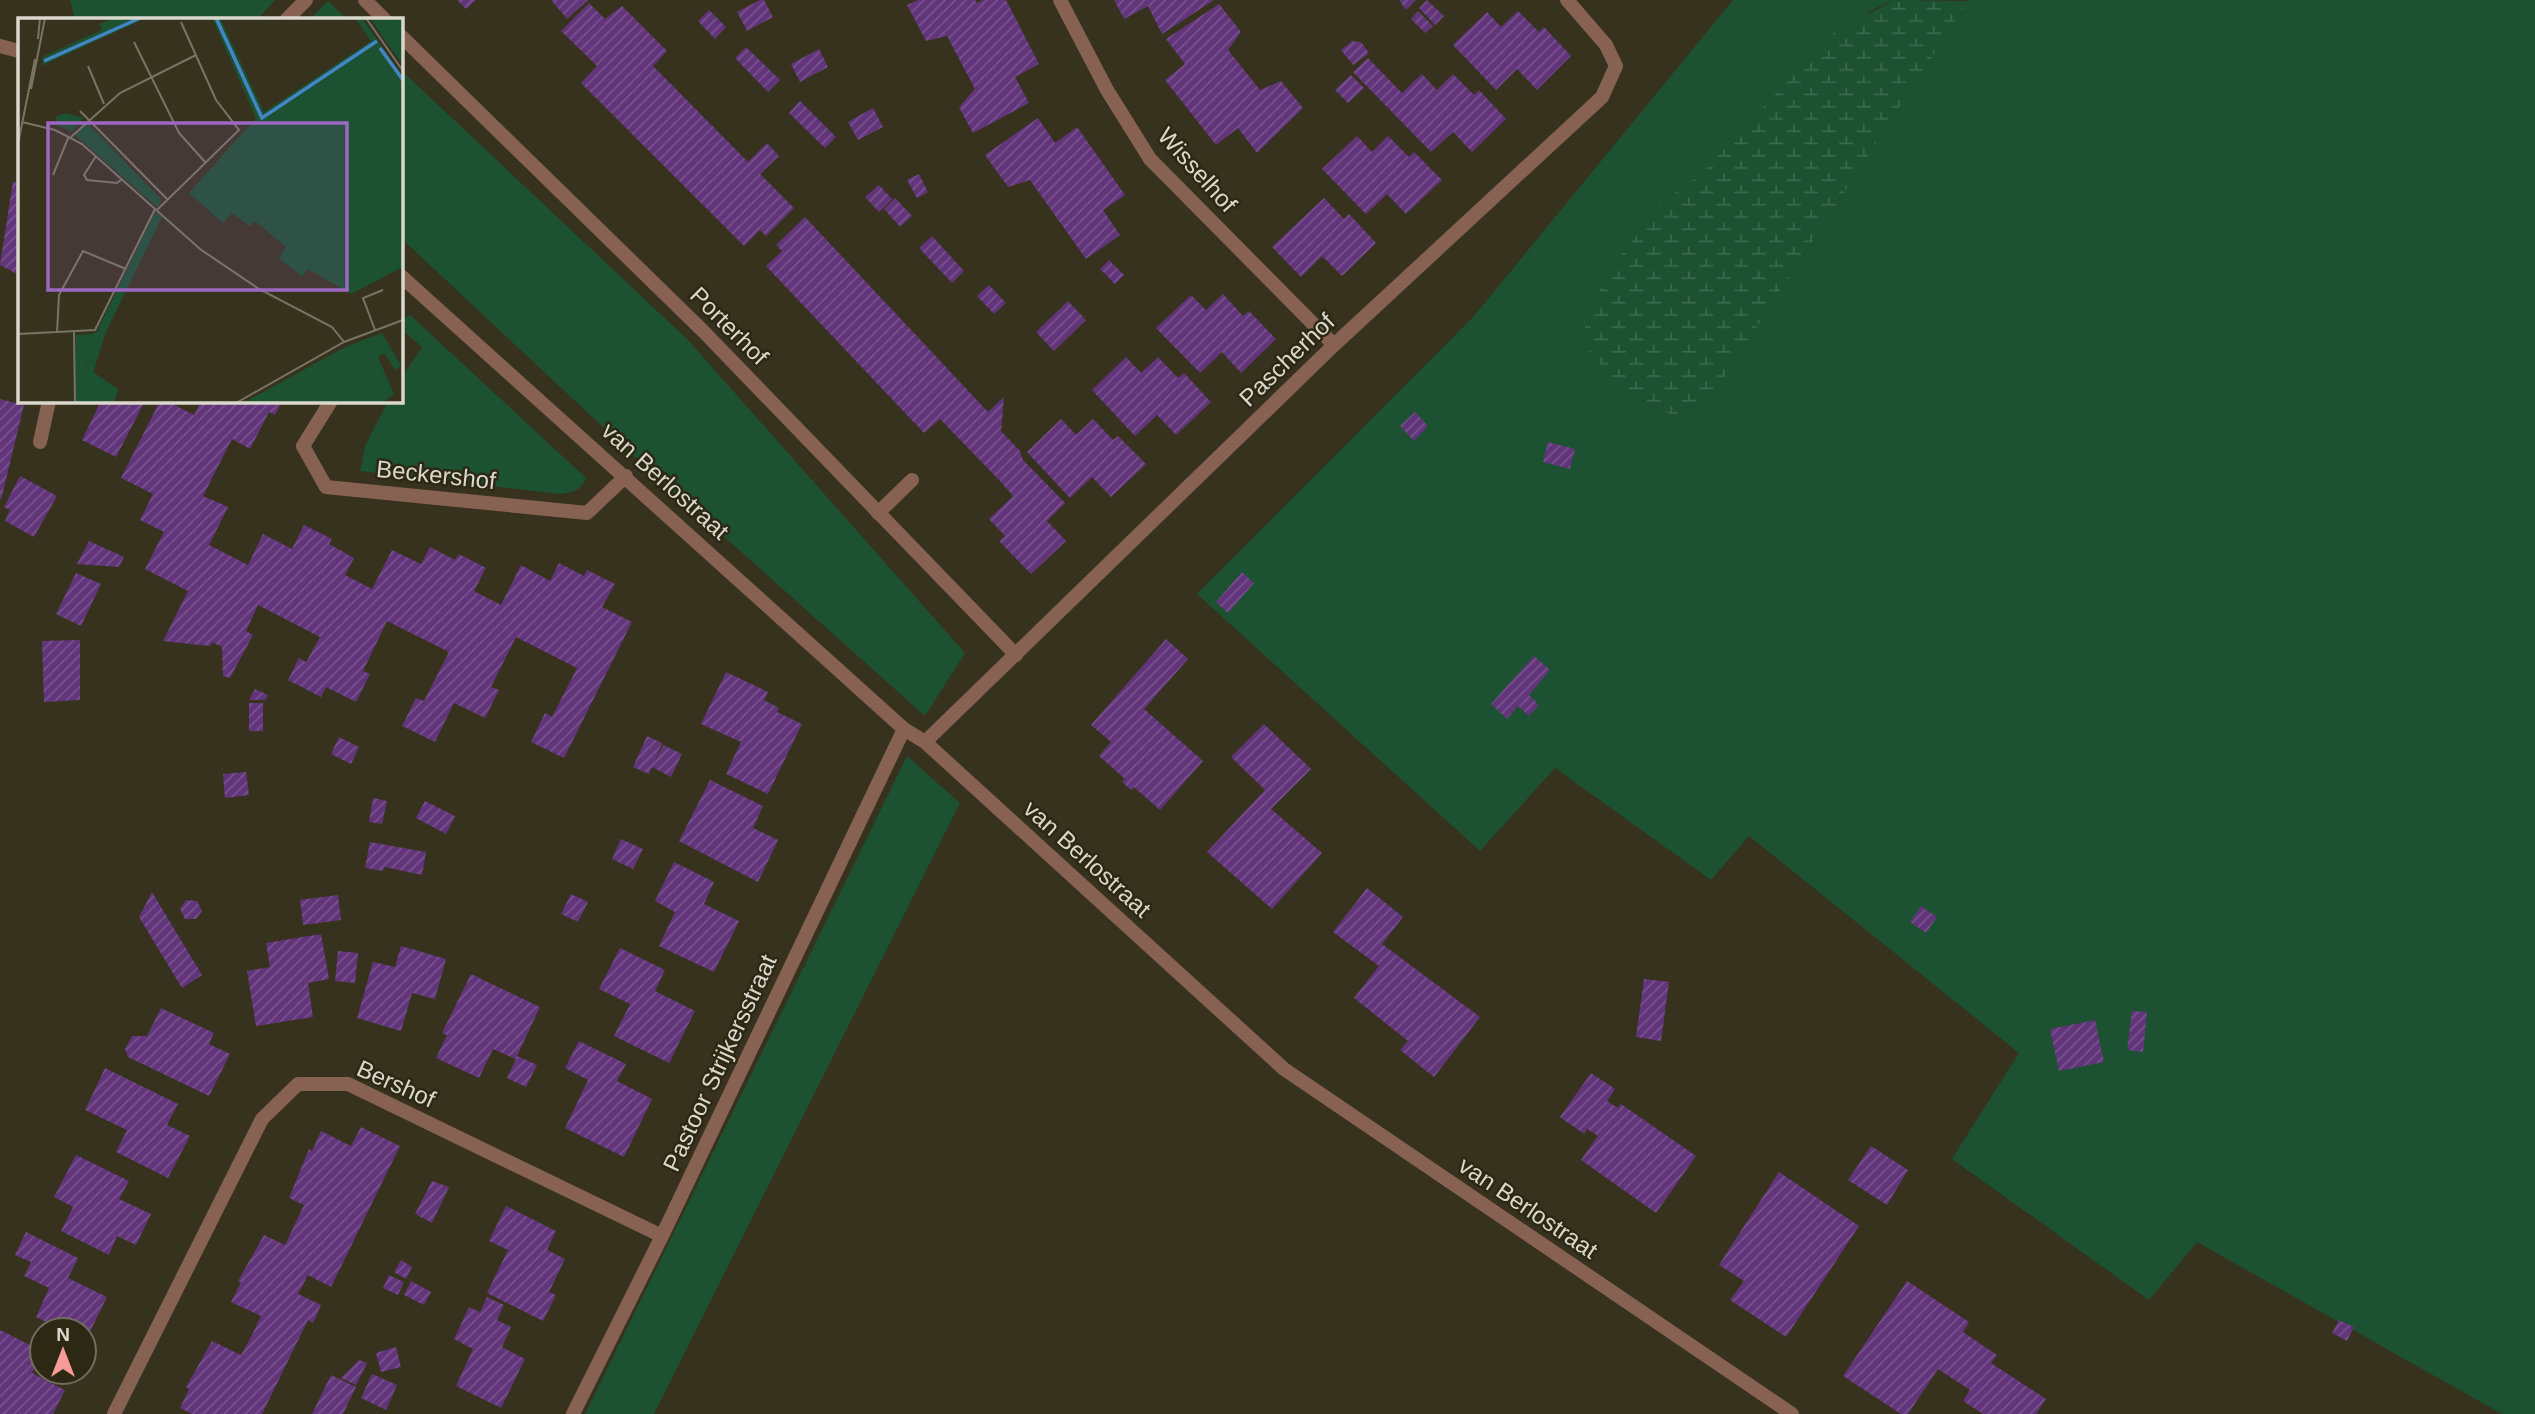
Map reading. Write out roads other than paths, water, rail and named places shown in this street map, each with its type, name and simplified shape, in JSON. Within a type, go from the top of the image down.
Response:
[{"type":"street","points":[[288,18],[306,0]]},
{"type":"street","points":[[365,0],[383,18]]},
{"type":"street","name":"Wisselhof","points":[[1060,0],[1107,90],[1150,159],[1334,345]]},
{"type":"street","name":"Pascherhof","points":[[925,742],[1334,345],[1602,97],[1616,66],[1606,45],[1567,0]]},
{"type":"street","name":"Porterhof","points":[[402,37],[692,320],[1016,655]]},
{"type":"street","points":[[0,46],[18,51]]},
{"type":"street","name":"van Berlostraat","points":[[402,282],[626,476],[904,729],[925,742],[1284,1069],[1792,1414]]},
{"type":"street","points":[[40,442],[49,402]]},
{"type":"street","name":"Beckershof","points":[[330,402],[303,446],[326,487],[587,513],[626,476]]},
{"type":"street","points":[[878,513],[912,480]]},
{"type":"street","name":"Pastoor Strijkersstraat","points":[[573,1414],[662,1237],[904,729]]},
{"type":"street","name":"Bershof","points":[[114,1414],[262,1119],[298,1084],[348,1084],[662,1237]]}]
